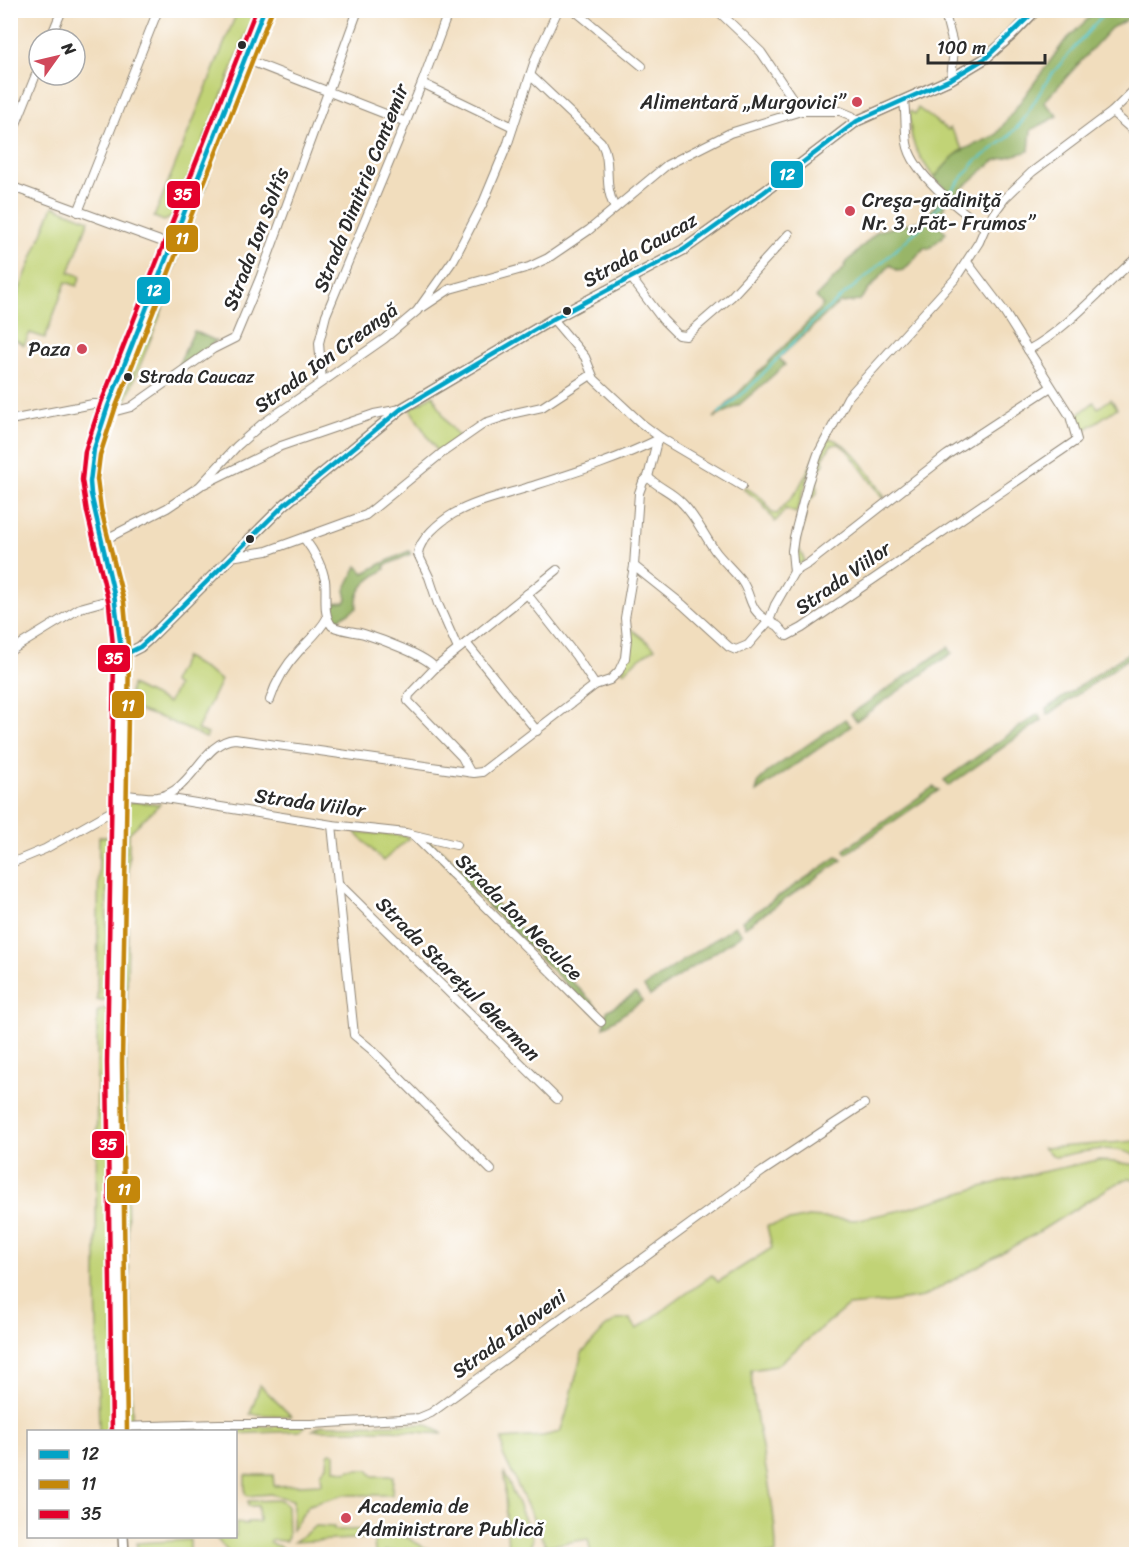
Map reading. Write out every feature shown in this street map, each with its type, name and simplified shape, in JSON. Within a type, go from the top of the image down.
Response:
[{"type":"street","points":[[55,27],[62,10]]},
{"type":"street","points":[[78,212],[158,10]]},
{"type":"street","name":"Strada Ion Soltîs","points":[[10,420],[100,404],[116,411],[131,407],[213,349],[235,338],[264,267],[358,10]]},
{"type":"street","name":"Strada Dimitrie Cantemir","points":[[322,381],[319,343],[321,330],[422,83],[449,10]]},
{"type":"street","name":"Strada Ion Creangă","points":[[102,541],[167,508],[200,486],[253,432],[384,339],[417,311],[454,259],[483,202],[513,127],[544,37],[558,10]]},
{"type":"street","points":[[574,10],[642,66]]},
{"type":"street","points":[[717,10],[761,52],[801,111]]},
{"type":"street","points":[[944,10],[954,48],[951,79]]},
{"type":"street","name":"Strada Caucaz","points":[[122,656],[140,647],[149,639],[285,504],[401,409],[554,319],[632,279],[705,235],[857,121],[951,79],[997,49],[1036,10]]},
{"type":"street","points":[[10,859],[12,862],[16,861],[45,849],[119,807],[122,632],[91,494],[90,466],[93,448],[245,59],[260,12]]},
{"type":"street","points":[[245,59],[406,122]]},
{"type":"street","points":[[530,75],[601,142],[606,154],[608,192],[615,208]]},
{"type":"street","points":[[422,83],[513,127]]},
{"type":"street","points":[[10,139],[31,87]]},
{"type":"street","points":[[794,572],[792,551],[794,537],[808,483],[818,454],[843,404],[955,279],[1005,198],[1023,180],[1112,112],[1137,88]]},
{"type":"street","points":[[904,101],[907,142],[921,171],[943,194],[985,228]]},
{"type":"street","points":[[417,311],[450,289],[530,267],[548,258],[589,230],[667,165],[730,133],[801,111],[840,111],[857,121]]},
{"type":"street","points":[[1112,112],[1137,133]]},
{"type":"street","points":[[10,186],[171,245]]},
{"type":"street","points":[[632,279],[670,328],[678,335],[686,336],[731,297],[789,234]]},
{"type":"street","points":[[1028,350],[1059,329],[1137,258]]},
{"type":"street","name":"Strada Viilor","points":[[967,262],[994,295],[1070,416],[1077,440],[802,628],[787,636],[778,626],[769,621],[770,614],[794,572],[948,455],[1051,387]]},
{"type":"street","points":[[554,319],[585,357],[591,375],[659,439],[742,486]]},
{"type":"street","points":[[231,557],[258,553],[366,515],[442,453],[485,423],[515,412],[542,407],[591,375]]},
{"type":"street","points":[[200,486],[281,446],[374,414],[401,409]]},
{"type":"street","points":[[158,797],[175,790],[184,783],[216,747],[227,740],[482,772],[594,685],[610,680],[623,665],[626,651],[625,618],[634,566],[639,493],[643,482],[648,477],[659,439]]},
{"type":"street","points":[[458,650],[429,577],[419,559],[418,549],[433,531],[447,518],[478,503],[611,460],[659,439]]},
{"type":"street","points":[[634,566],[683,605],[729,647],[736,650],[748,645],[769,621],[761,617],[752,606],[744,585],[716,552],[689,510],[675,495],[652,482],[648,477]]},
{"type":"street","points":[[304,538],[318,561],[325,579],[327,618],[332,626],[363,634],[416,654],[430,662],[435,668]]},
{"type":"street","points":[[470,772],[462,757],[408,701],[409,694],[435,668],[557,570]]},
{"type":"street","points":[[527,594],[576,656],[594,685]]},
{"type":"street","points":[[10,651],[80,608],[116,598]]},
{"type":"street","points":[[270,700],[276,681],[285,668],[327,618]]},
{"type":"street","points":[[466,643],[537,731]]},
{"type":"street","name":"Strada Viilor","points":[[119,794],[158,797],[332,825],[413,835],[456,845]]},
{"type":"street","name":"Strada Ialoveni","points":[[119,807],[114,1063],[120,1429],[311,1424],[419,1418],[431,1413],[763,1171],[864,1104]]},
{"type":"street","points":[[332,825],[354,1035],[372,1050],[491,1170]]},
{"type":"street","name":"Strada Ion Neculce","points":[[413,835],[601,1022]]},
{"type":"street","name":"Strada Starețul Gherman","points":[[337,883],[557,1099]]},
{"type":"street","points":[[123,1538],[124,1554]]},
{"type":"green space","points":[[1097,10],[1135,11],[1130,18],[1111,28],[1044,102],[1058,116],[1031,130],[1029,151],[994,161],[953,196],[934,178],[953,157],[963,150],[996,135],[1064,42]]},
{"type":"green space","points":[[234,11],[254,14],[174,216],[164,221],[154,217],[237,12]]},
{"type":"green space","points":[[252,67],[214,162],[209,162],[246,70]]},
{"type":"green space","points":[[918,108],[948,130],[950,128],[963,149],[934,178],[918,154],[912,140],[910,111],[915,114]]},
{"type":"green space","points":[[209,169],[209,177],[158,308],[150,314],[205,173]]},
{"type":"green space","points":[[940,199],[945,204],[941,217],[936,222],[946,233],[929,249],[925,247],[904,270],[898,271],[890,265],[859,301],[840,303],[834,307],[779,358],[785,365],[739,405],[714,418],[810,320],[823,305],[816,297],[878,231],[924,220]]},
{"type":"green space","points":[[53,206],[89,220],[69,272],[81,276],[77,286],[66,282],[45,338],[30,333],[24,345],[11,337],[11,311]]},
{"type":"green space","points":[[163,308],[127,398],[121,408],[114,407],[127,388],[134,371],[133,358],[147,320]]},
{"type":"green space","points":[[194,331],[216,341],[183,366],[179,363]]},
{"type":"green space","points":[[433,395],[447,422],[459,437],[438,453],[410,409]]},
{"type":"green space","points":[[1111,399],[1117,408],[1080,433],[1075,417],[1094,402],[1098,408]]},
{"type":"green space","points":[[829,438],[838,441],[854,454],[885,497],[883,498],[848,451],[839,444],[831,445],[823,458],[824,464],[816,474],[817,493],[807,503],[798,547],[805,561],[798,565],[793,553],[818,458]]},
{"type":"green space","points":[[815,457],[796,513],[786,509],[775,522],[761,502],[743,489],[745,487],[763,499],[772,513],[777,514],[797,491]]},
{"type":"green space","points":[[409,551],[411,554],[384,566],[385,569],[369,580],[358,595],[357,608],[335,621],[330,603],[345,602],[347,599],[345,590],[357,566],[364,573]]},
{"type":"green space","points":[[629,623],[630,628],[655,648],[622,671]]},
{"type":"green space","points":[[948,647],[952,653],[856,721],[851,714]]},
{"type":"green space","points":[[1136,648],[1136,653],[1048,715],[1047,709],[1050,706]]},
{"type":"green space","points":[[185,657],[221,680],[197,730],[208,734],[206,738],[165,719],[128,707],[131,685],[168,703],[177,686],[172,682]]},
{"type":"green space","points":[[1038,714],[1042,720],[948,786],[944,780]]},
{"type":"green space","points":[[845,719],[851,726],[756,792],[759,781],[768,772]]},
{"type":"green space","points":[[933,787],[939,790],[846,854],[844,850]]},
{"type":"green space","points":[[131,802],[160,804],[129,833],[126,1079],[128,1258],[122,1256],[120,1115],[125,808]]},
{"type":"green space","points":[[355,832],[406,836],[409,838],[383,861]]},
{"type":"green space","points":[[99,837],[111,837],[110,868],[107,870],[106,1000],[97,1000]]},
{"type":"green space","points":[[422,840],[430,842],[454,861],[595,1005],[600,1018]]},
{"type":"green space","points":[[837,857],[842,860],[745,927],[742,921]]},
{"type":"green space","points":[[735,926],[742,934],[650,996],[644,987]]},
{"type":"green space","points":[[636,993],[642,1001],[604,1027],[607,1011]]},
{"type":"green space","points":[[110,1006],[109,1114],[115,1427],[110,1430],[99,1430],[96,1283],[97,1012]]},
{"type":"green space","points":[[1136,1141],[1136,1156],[1107,1149],[1055,1157],[1043,1148]]},
{"type":"green space","points":[[1098,1160],[1136,1165],[1136,1180],[1129,1178],[1110,1187],[1037,1233],[923,1297],[848,1306],[776,1366],[751,1370],[756,1416],[773,1508],[776,1554],[591,1554],[588,1539],[546,1546],[503,1454],[502,1439],[543,1436],[560,1432],[582,1353],[605,1328],[617,1320],[630,1319],[637,1329],[712,1275],[718,1282],[772,1248],[767,1226],[808,1217],[855,1220],[902,1210],[1009,1179]]},
{"type":"green space","points":[[129,1266],[132,1420],[126,1423],[124,1418],[121,1267]]},
{"type":"green space","points":[[260,1385],[291,1416],[250,1414]]},
{"type":"green space","points":[[426,1424],[443,1434],[391,1430],[313,1430],[322,1425]]},
{"type":"green space","points":[[307,1425],[299,1431],[237,1434],[237,1430],[183,1430]]},
{"type":"green space","points":[[330,1453],[335,1454],[335,1469],[347,1472],[349,1470],[368,1470],[373,1476],[393,1476],[392,1495],[344,1495],[309,1505],[292,1530],[293,1500],[270,1494],[248,1496],[245,1494],[245,1475],[273,1475],[274,1486],[322,1484],[321,1473],[327,1466]]},
{"type":"green space","points":[[504,1472],[533,1538],[530,1548],[508,1550]]},
{"type":"green space","points":[[281,1500],[287,1506],[288,1537],[286,1541],[271,1540],[270,1543],[282,1547],[287,1554],[230,1554],[216,1538],[237,1538],[237,1523],[259,1522],[258,1506],[248,1506],[248,1501]]},
{"type":"green space","points":[[316,1526],[334,1527],[334,1530],[392,1529],[436,1554],[385,1551],[385,1554],[375,1554],[374,1538],[294,1542]]},
{"type":"green space","points":[[190,1540],[190,1554],[138,1554],[137,1543]]},
{"type":"waterway","points":[[948,195],[976,161],[1006,139],[1022,122],[1050,76],[1107,10]]},
{"type":"waterway","points":[[719,413],[747,390],[821,314],[922,226],[945,199]]},
{"type":"transit line","name":"35","points":[[112,1430],[107,1063],[114,656],[109,604],[87,512],[82,480],[85,451],[101,403],[256,10]]},
{"type":"transit line","name":"12","points":[[264,10],[108,406],[94,449],[91,494],[114,594],[122,656],[140,647],[149,639],[285,504],[401,409],[553,319],[683,250],[857,121],[951,79],[986,58],[1036,10]]},
{"type":"transit line","name":"11","points":[[127,1430],[122,1063],[129,656],[124,602],[101,509],[97,479],[100,455],[115,409],[271,13]]},
{"type":"place","name":"Alimentară „Murgovici”","points":[[857,102]]},
{"type":"place","name":"Creşa-grădiniţă Nr. 3 „Făt- Frumos”","points":[[850,211]]},
{"type":"place","name":"Paza","points":[[82,349]]},
{"type":"place","name":"Strada Caucaz","points":[[128,377]]},
{"type":"place","name":"Academia de Administrare Publică","points":[[346,1518]]}]
